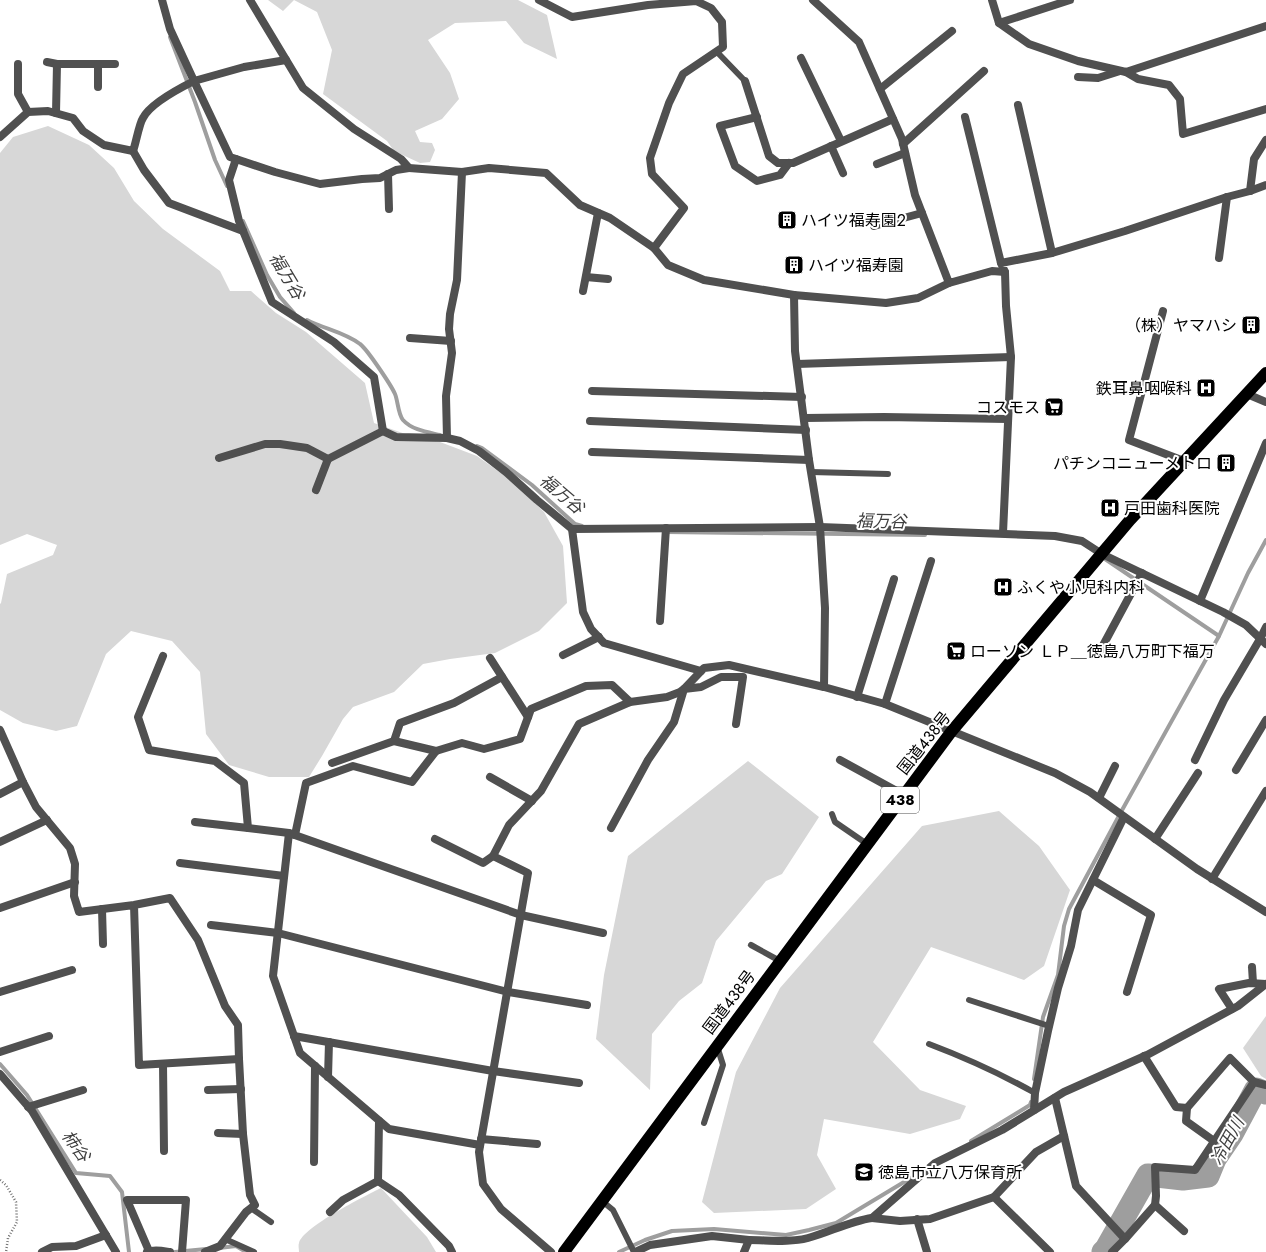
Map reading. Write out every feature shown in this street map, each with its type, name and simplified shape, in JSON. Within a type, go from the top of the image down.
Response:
[{"type":"highway","name":"国道438号","points":[[564,1252],[951,732],[1130,520],[1266,373]]},
{"type":"street","points":[[162,0],[170,29],[230,157],[275,172],[320,184],[380,178],[396,170],[410,168],[462,172],[489,168],[546,173],[580,205],[610,218],[654,248],[668,265],[704,280],[794,295],[886,303],[918,298],[949,283],[992,272],[1005,272]]},
{"type":"street","points":[[250,0],[303,88],[354,129],[401,159],[410,168]]},
{"type":"street","points":[[540,0],[572,17],[648,5],[696,1],[711,8],[722,22],[723,47],[683,74],[669,103],[650,158],[652,174],[684,208],[654,248]]},
{"type":"street","points":[[549,5],[557,0]]},
{"type":"street","points":[[817,3],[827,0]]},
{"type":"street","points":[[992,0],[999,23],[1029,44],[1078,61],[1123,71],[1138,79],[1169,85],[1180,98],[1183,134],[1266,109]]},
{"type":"street","points":[[999,23],[1070,0]]},
{"type":"street","points":[[817,3],[859,42],[903,144],[915,195],[949,283]]},
{"type":"street","points":[[1078,77],[1098,78],[1266,26]]},
{"type":"street","points":[[880,89],[952,31]]},
{"type":"street","points":[[801,58],[841,141]]},
{"type":"street","points":[[133,152],[142,118],[155,104],[178,88],[194,81],[244,67],[286,60]]},
{"type":"street","points":[[47,62],[57,64],[115,64]]},
{"type":"street","points":[[18,64],[18,94],[28,112]]},
{"type":"street","points":[[56,113],[57,64]]},
{"type":"street","points":[[98,64],[98,87]]},
{"type":"street","points":[[903,144],[984,71]]},
{"type":"street","points":[[745,81],[769,156],[778,163],[793,163],[893,119]]},
{"type":"street","points":[[1018,105],[1052,253]]},
{"type":"street","points":[[0,137],[28,112],[48,111],[73,118],[83,131],[104,145],[133,152],[144,170],[169,203],[243,231]]},
{"type":"street","points":[[757,117],[720,126],[735,166],[757,181],[780,175],[789,163]]},
{"type":"street","points":[[965,117],[1001,263],[1005,272],[1006,306],[1011,357],[1004,533]]},
{"type":"street","points":[[1250,191],[1254,159],[1266,140]]},
{"type":"street","points":[[831,146],[843,173]]},
{"type":"street","points":[[877,164],[905,153]]},
{"type":"street","points":[[236,159],[229,180],[239,221],[272,302],[334,342],[374,377],[383,431]]},
{"type":"street","points":[[447,438],[446,396],[452,353],[449,329],[450,314],[457,280],[462,172]]},
{"type":"street","points":[[388,174],[389,209]]},
{"type":"street","points":[[1001,263],[1052,253],[1266,185]]},
{"type":"street","points":[[1219,258],[1227,197]]},
{"type":"street","points":[[583,291],[598,213]]},
{"type":"street","points":[[874,226],[922,214]]},
{"type":"street","points":[[586,277],[608,279]]},
{"type":"street","points":[[794,295],[795,352],[798,364],[809,460],[820,526],[825,608],[824,687]]},
{"type":"street","points":[[1163,311],[1129,440],[1184,461]]},
{"type":"street","points":[[410,338],[451,341]]},
{"type":"street","points":[[798,364],[1011,357]]},
{"type":"street","points":[[592,391],[802,397]]},
{"type":"street","points":[[1247,394],[1266,402]]},
{"type":"street","points":[[805,418],[884,417],[1008,419]]},
{"type":"street","points":[[590,421],[806,430]]},
{"type":"street","points":[[383,431],[396,437],[447,438],[479,451],[506,472],[536,500],[572,529],[820,526],[1004,533],[1055,536],[1082,541],[1102,554],[1223,612],[1246,625],[1263,642]]},
{"type":"street","points":[[316,490],[328,459],[383,431]]},
{"type":"street","points":[[1200,601],[1266,443]]},
{"type":"street","points":[[219,458],[265,444],[280,444],[307,448],[328,459]]},
{"type":"street","points":[[592,452],[809,460]]},
{"type":"street","points":[[660,621],[666,528]]},
{"type":"street","points":[[572,529],[583,612],[591,629],[604,642],[701,671]]},
{"type":"street","points":[[885,704],[931,561]]},
{"type":"street","points":[[1100,651],[1142,573]]},
{"type":"street","points":[[857,697],[894,579]]},
{"type":"street","points":[[1195,760],[1224,700],[1263,642],[1266,627]]},
{"type":"street","points":[[563,655],[599,637]]},
{"type":"street","points":[[162,656],[138,717],[149,750],[215,761],[244,783],[248,828]]},
{"type":"street","points":[[490,658],[528,717]]},
{"type":"street","points":[[612,828],[648,760],[674,722],[684,689],[704,668],[729,664],[824,687],[885,704],[1055,773],[1090,792],[1212,879],[1266,912]]},
{"type":"street","points":[[394,741],[400,723],[454,703],[502,677]]},
{"type":"street","points":[[435,839],[483,863],[494,856],[509,825],[541,791],[579,724],[630,702],[667,696],[684,689],[701,687],[721,677],[743,677],[736,724]]},
{"type":"street","points":[[332,763],[394,741],[436,751],[462,743],[484,749],[520,739],[531,709],[586,686],[612,685],[630,702]]},
{"type":"street","points":[[1236,770],[1266,720]]},
{"type":"street","points":[[0,730],[3,744],[36,807],[70,848],[75,864],[74,896],[79,912],[134,905],[170,898],[198,940],[225,1006],[238,1025],[243,1134],[250,1195],[255,1205],[246,1212],[220,1246],[204,1252]]},
{"type":"street","points":[[436,751],[412,782],[353,766],[306,783],[292,834],[284,876],[273,976],[300,1052],[389,1129],[480,1142],[537,1144]]},
{"type":"street","points":[[840,760],[904,794]]},
{"type":"street","points":[[1099,798],[1115,766]]},
{"type":"street","points":[[1156,839],[1198,773]]},
{"type":"street","points":[[490,776],[532,801]]},
{"type":"street","points":[[0,794],[23,782]]},
{"type":"street","points":[[1212,879],[1266,791]]},
{"type":"street","points":[[1034,1110],[1035,1093],[1058,988],[1072,946],[1078,910],[1124,816]]},
{"type":"street","points":[[0,842],[47,820]]},
{"type":"street","points":[[195,822],[292,834],[521,915],[603,933]]},
{"type":"street","points":[[494,856],[528,873],[494,1071],[478,1152],[483,1184],[501,1209],[551,1252]]},
{"type":"street","points":[[180,863],[284,876]]},
{"type":"street","points":[[1093,880],[1151,915],[1126,992]]},
{"type":"street","points":[[0,908],[75,882]]},
{"type":"street","points":[[134,905],[139,1065],[239,1059]]},
{"type":"street","points":[[102,909],[103,944]]},
{"type":"street","points":[[211,925],[278,933],[508,992],[587,1005]]},
{"type":"street","points":[[1252,967],[1253,983]]},
{"type":"street","points":[[0,992],[72,970]]},
{"type":"street","points":[[1232,1009],[1219,989],[1253,983],[1266,984]]},
{"type":"street","points":[[872,1218],[935,1164],[1002,1130],[1064,1092],[1144,1056],[1232,1009],[1266,984]]},
{"type":"street","points":[[0,1052],[49,1036]]},
{"type":"street","points":[[294,1036],[494,1071],[579,1083]]},
{"type":"street","points":[[328,1077],[330,1042]]},
{"type":"street","points":[[1144,1056],[1176,1107],[1187,1108]]},
{"type":"street","points":[[1214,1141],[1186,1121],[1187,1108],[1230,1058],[1254,1082],[1266,1085]]},
{"type":"street","points":[[163,1064],[164,1150]]},
{"type":"street","points":[[314,1162],[315,1066]]},
{"type":"street","points":[[0,1074],[32,1111],[116,1252]]},
{"type":"street","points":[[1112,1252],[1155,1204],[1155,1167],[1195,1170],[1254,1082]]},
{"type":"street","points":[[208,1090],[241,1089]]},
{"type":"street","points":[[28,1107],[83,1090]]},
{"type":"street","points":[[1055,1098],[1076,1186],[1125,1239]]},
{"type":"street","points":[[378,1181],[379,1121]]},
{"type":"street","points":[[218,1133],[243,1134]]},
{"type":"street","points":[[635,1252],[650,1245],[712,1236],[749,1240],[796,1240],[809,1238],[859,1220],[872,1218],[900,1221],[930,1219],[994,1197],[1036,1152],[1064,1136]]},
{"type":"street","points":[[330,1212],[343,1200],[378,1181]]},
{"type":"street","points":[[378,1181],[399,1195],[452,1252]]},
{"type":"street","points":[[994,1197],[1050,1252]]},
{"type":"street","points":[[170,1252],[148,1251],[127,1200],[186,1200],[182,1252]]},
{"type":"street","points":[[1155,1204],[1184,1231]]},
{"type":"street","points":[[917,1219],[927,1252]]},
{"type":"street","points":[[42,1252],[76,1246],[106,1235]]},
{"type":"street","points":[[744,1252],[749,1240]]},
{"type":"lane","points":[[717,52],[745,81]]},
{"type":"lane","points":[[811,472],[888,474]]},
{"type":"lane","points":[[832,814],[836,822],[867,844]]},
{"type":"lane","points":[[751,945],[780,961]]},
{"type":"lane","points":[[969,1000],[1050,1026]]},
{"type":"lane","points":[[929,1044],[996,1072],[1035,1093]]},
{"type":"lane","points":[[704,1123],[722,1066],[717,1045]]},
{"type":"lane","points":[[602,1201],[613,1210],[635,1252]]},
{"type":"lane","points":[[251,1208],[271,1222]]},
{"type":"lane","points":[[225,1239],[254,1252]]},
{"type":"path","points":[[0,1180],[6,1185],[16,1202],[17,1222],[8,1238],[6,1252]]},
{"type":"shaded area","points":[[268,0],[294,0],[283,11]]},
{"type":"shaded area","points":[[294,0],[518,0],[547,15],[557,59],[524,43],[506,21],[455,23],[428,40],[450,73],[459,99],[442,119],[415,131],[420,142],[432,143],[435,150],[430,162],[420,163],[394,151],[387,141],[323,94],[332,50],[317,12]]},
{"type":"shaded area","points":[[48,126],[89,145],[114,168],[134,201],[163,229],[220,271],[230,291],[251,291],[276,313],[306,332],[365,383],[374,423],[414,437],[440,442],[477,456],[512,481],[544,512],[563,546],[567,603],[539,631],[495,653],[423,664],[394,692],[353,707],[343,719],[309,777],[269,777],[229,765],[206,734],[200,672],[172,641],[131,631],[106,654],[77,726],[56,731],[23,723],[0,710],[0,604],[7,574],[53,555],[57,545],[27,534],[0,545],[0,153],[13,137]]},
{"type":"shaded area","points":[[748,761],[819,817],[782,874],[766,881],[716,941],[702,983],[679,1001],[652,1034],[650,1090],[596,1039],[604,975],[628,856]]},
{"type":"shaded area","points":[[999,811],[1039,846],[1070,890],[1044,966],[1024,980],[931,947],[873,1042],[920,1090],[966,1106],[960,1119],[910,1134],[824,1119],[817,1155],[836,1189],[806,1209],[714,1213],[702,1202],[736,1072],[780,988],[922,826]]},
{"type":"shaded area","points":[[1266,1016],[1266,1079],[1261,1076],[1243,1048]]},
{"type":"shaded area","points":[[381,1188],[427,1237],[436,1252],[299,1252],[299,1243],[303,1236],[311,1229],[336,1212]]},
{"type":"waterway","name":"福万谷","points":[[170,37],[215,160],[227,186]]},
{"type":"waterway","name":"福万谷","points":[[243,221],[267,275],[280,297],[294,313]]},
{"type":"waterway","name":"福万谷","points":[[307,320],[347,336],[360,344],[393,389],[403,420],[415,428],[440,435]]},
{"type":"waterway","name":"福万谷","points":[[477,446],[482,448],[532,485],[575,524],[582,526]]},
{"type":"waterway","name":"福万谷","points":[[666,532],[925,535]]},
{"type":"waterway","points":[[1034,1079],[1043,1017],[1058,975],[1064,926],[1069,909],[1219,636],[1248,573],[1266,540]]},
{"type":"waterway","name":"福万谷","points":[[1105,559],[1219,636]]},
{"type":"waterway","name":"柿谷","points":[[0,1064],[27,1095],[76,1173],[110,1176],[122,1192],[129,1252]]},
{"type":"waterway","name":"冷田川","points":[[1103,1252],[1148,1175],[1183,1179],[1208,1176],[1215,1159],[1232,1134],[1256,1089],[1266,1093]]},
{"type":"waterway","points":[[971,1141],[1030,1105],[1031,1102]]},
{"type":"waterway","points":[[619,1252],[645,1240],[672,1231],[714,1229],[786,1235],[836,1223],[919,1173]]},
{"type":"waterway","points":[[219,1248],[236,1246],[246,1252]]},
{"type":"waterway","points":[[175,1252],[206,1249]]},
{"type":"place","name":"ハイツ福寿園2","points":[[787,220]]},
{"type":"place","name":"ハイツ福寿園","points":[[794,265]]},
{"type":"place","name":"（株）ヤマハシ","points":[[1251,325]]},
{"type":"place","name":"鉄耳鼻咽喉科","points":[[1206,388]]},
{"type":"place","name":"コスモス","points":[[1054,407]]},
{"type":"place","name":"パチンコニューメトロ","points":[[1226,463]]},
{"type":"place","name":"戸田歯科医院","points":[[1110,508]]},
{"type":"place","name":"ふくや小児科内科","points":[[1003,587]]},
{"type":"place","name":"ローソン ＬＰ＿徳島八万町下福万","points":[[956,651]]},
{"type":"place","name":"徳島市立八万保育所","points":[[864,1172]]}]
